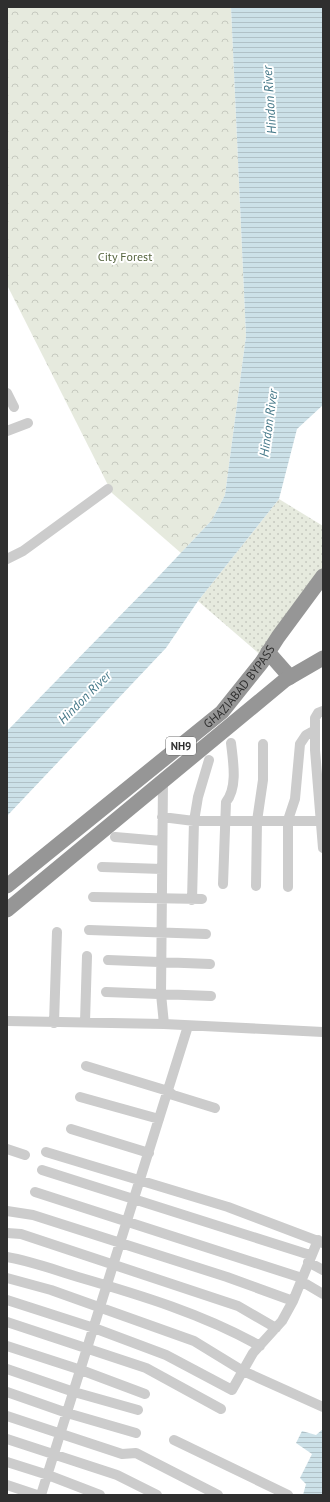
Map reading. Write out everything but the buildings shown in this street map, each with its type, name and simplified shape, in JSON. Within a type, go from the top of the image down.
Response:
[{"type":"highway","name":"GHAZIABAD BYPASS","points":[[7,886],[222,712],[323,576]]},
{"type":"highway","points":[[268,652],[290,677]]},
{"type":"highway","name":"GHAZIABAD BYPASS","points":[[7,910],[163,780],[290,677],[323,658]]},
{"type":"street","points":[[7,393],[14,407]]},
{"type":"street","points":[[7,431],[28,423]]},
{"type":"street","points":[[7,558],[22,550],[108,489]]},
{"type":"street","points":[[323,711],[316,715],[315,730],[319,750],[323,848]]},
{"type":"street","points":[[288,887],[288,820],[294,799],[300,744],[306,735],[315,730]]},
{"type":"street","points":[[223,884],[224,821],[226,802],[230,796],[233,780],[231,743]]},
{"type":"street","points":[[256,886],[257,821],[263,780],[263,744]]},
{"type":"street","points":[[93,897],[162,900],[197,899],[194,821],[198,797],[209,760]]},
{"type":"street","points":[[163,780],[161,994],[164,1024]]},
{"type":"street","points":[[162,818],[194,821],[288,820],[322,827]]},
{"type":"street","points":[[115,837],[162,841]]},
{"type":"street","points":[[102,867],[162,869]]},
{"type":"street","points":[[89,930],[206,934]]},
{"type":"street","points":[[54,1023],[58,932]]},
{"type":"street","points":[[85,1022],[87,956]]},
{"type":"street","points":[[108,960],[210,964]]},
{"type":"street","points":[[106,992],[211,996]]},
{"type":"street","points":[[7,1021],[164,1024],[323,1032]]},
{"type":"street","points":[[41,1495],[141,1180],[188,1026]]},
{"type":"street","points":[[86,1066],[168,1091],[173,1095],[215,1108]]},
{"type":"street","points":[[80,1097],[159,1119]]},
{"type":"street","points":[[71,1129],[149,1153]]},
{"type":"street","points":[[7,1149],[25,1155]]},
{"type":"street","points":[[7,1300],[94,1328],[166,1355],[231,1390],[234,1389],[250,1356],[282,1321],[293,1301],[309,1259],[320,1242],[228,1207],[46,1152]]},
{"type":"street","points":[[42,1170],[134,1199],[309,1259],[323,1270]]},
{"type":"street","points":[[35,1192],[302,1279],[323,1294]]},
{"type":"street","points":[[7,1211],[33,1215],[121,1242],[293,1301]]},
{"type":"street","points":[[7,1233],[21,1234],[238,1306],[276,1328]]},
{"type":"street","points":[[7,1257],[107,1285],[199,1316],[229,1328],[260,1346]]},
{"type":"street","points":[[7,1278],[51,1290],[194,1342],[243,1371],[323,1407]]},
{"type":"street","points":[[7,1322],[146,1368],[221,1409]]},
{"type":"street","points":[[7,1346],[81,1370],[145,1394]]},
{"type":"street","points":[[7,1369],[74,1392],[138,1410]]},
{"type":"street","points":[[7,1392],[67,1413],[136,1433]]},
{"type":"street","points":[[7,1416],[122,1454],[136,1454],[218,1495]]},
{"type":"street","points":[[7,1439],[117,1475],[157,1495]]},
{"type":"street","points":[[174,1440],[288,1495]]},
{"type":"street","points":[[7,1462],[48,1475],[100,1495]]},
{"type":"street","points":[[7,1485],[37,1495]]},
{"type":"green space","name":"City Forest","points":[[7,7],[231,7],[246,336],[225,495],[212,520],[181,553],[112,493],[7,285]]},
{"type":"green space","points":[[279,499],[323,526],[323,577],[264,658],[198,601]]},
{"type":"water","name":"Hindon River","points":[[231,7],[323,7],[323,405],[297,429],[279,499],[198,601],[166,648],[7,816],[7,731],[212,520],[225,495],[246,336]]},
{"type":"water","points":[[323,1429],[323,1495],[303,1495],[306,1484],[300,1478],[312,1454],[296,1443],[302,1431],[316,1435]]}]
